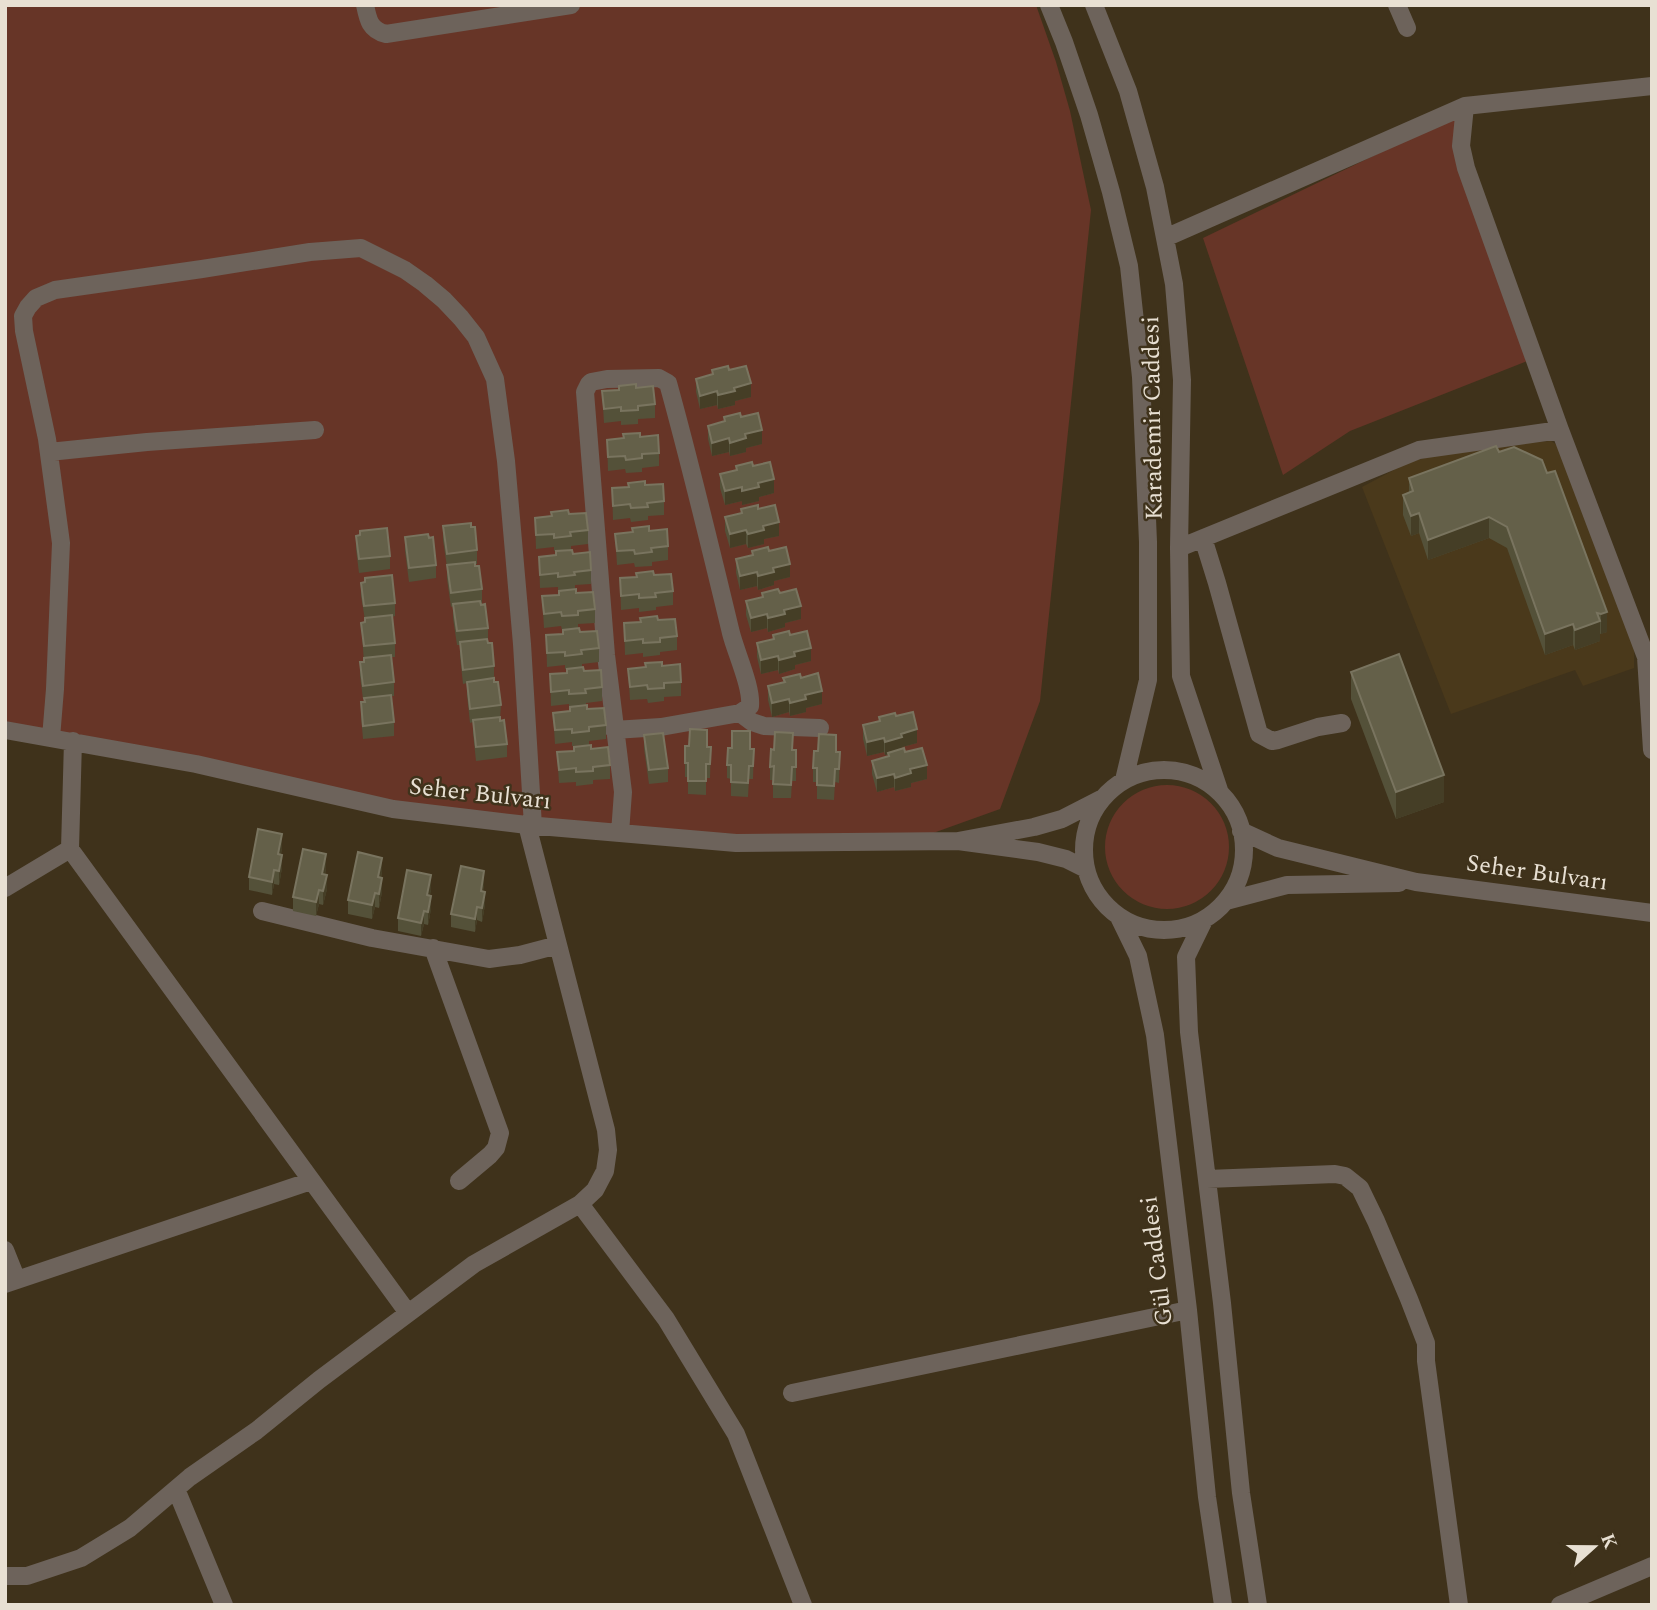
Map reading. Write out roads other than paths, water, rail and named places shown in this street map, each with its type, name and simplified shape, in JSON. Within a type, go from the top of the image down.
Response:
[{"type":"street","points":[[365,5],[369,24],[386,34],[571,5]]},
{"type":"street","name":"Karademir Caddesi","points":[[1049,5],[1088,115],[1129,265],[1141,377],[1148,542],[1148,680],[1124,780]]},
{"type":"street","name":"Karademir Caddesi","points":[[1094,5],[1128,90],[1155,187],[1174,284],[1182,380],[1179,548],[1181,676],[1220,793]]},
{"type":"street","points":[[1397,5],[1406,27]]},
{"type":"street","points":[[1165,238],[1465,106],[1652,86]]},
{"type":"street","points":[[1465,106],[1461,146],[1466,168],[1560,430],[1649,657],[1652,750]]},
{"type":"street","points":[[5,1576],[27,1576],[81,1558],[130,1528],[190,1477],[256,1431],[319,1380],[474,1264],[580,1204],[595,1189],[605,1171],[608,1150],[606,1129],[530,825],[522,645],[506,461],[495,379],[476,337],[461,318],[425,284],[395,264],[361,248],[310,252],[73,286],[48,292],[36,298],[28,307],[23,316],[24,331],[49,452],[61,543],[51,738]]},
{"type":"street","points":[[614,730],[660,727],[740,713],[750,706],[748,688],[736,652],[688,455],[668,383],[659,377],[592,382],[585,392],[606,655],[614,730],[623,792],[620,833]]},
{"type":"street","points":[[49,452],[315,430]]},
{"type":"street","points":[[1179,548],[1419,450],[1560,430]]},
{"type":"street","points":[[1203,538],[1259,734],[1272,741],[1318,727],[1342,723]]},
{"type":"street","points":[[740,713],[752,722],[764,726],[820,728]]},
{"type":"street","name":"Seher Bulvarı","points":[[5,730],[196,764],[393,809],[530,825],[736,843],[958,841],[1038,852],[1066,859],[1086,869]]},
{"type":"street","points":[[73,741],[70,849],[408,1313]]},
{"type":"street","points":[[1166,770],[1202,780],[1220,793],[1229,804],[1241,831],[1244,846],[1241,868],[1226,901],[1204,920],[1176,930],[1146,929],[1119,917],[1108,908],[1091,883],[1084,855],[1086,833],[1101,799],[1124,780],[1137,774],[1166,770]]},
{"type":"street","name":"Seher Bulvarı","points":[[958,841],[1062,819],[1101,799]]},
{"type":"street","name":"Seher Bulvarı","points":[[1241,831],[1278,848],[1416,882],[1652,913]]},
{"type":"street","points":[[5,888],[70,849]]},
{"type":"street","name":"Seher Bulvarı","points":[[1226,901],[1287,885],[1416,882]]},
{"type":"street","points":[[262,911],[372,938],[489,959],[520,955],[558,945]]},
{"type":"street","name":"Gül Caddesi","points":[[1119,917],[1138,956],[1155,1035],[1207,1497],[1223,1605]]},
{"type":"street","points":[[1204,920],[1186,957],[1189,1032],[1222,1303],[1241,1493],[1258,1605]]},
{"type":"street","points":[[433,948],[500,1133],[496,1148],[490,1156],[459,1181]]},
{"type":"street","points":[[1207,1179],[1335,1174],[1345,1176],[1360,1188],[1426,1343],[1426,1361],[1459,1605]]},
{"type":"street","points":[[5,1250],[11,1282],[311,1181]]},
{"type":"street","points":[[580,1204],[666,1319],[736,1434],[803,1605]]},
{"type":"street","points":[[792,1393],[1188,1310]]},
{"type":"street","points":[[176,1489],[224,1605]]},
{"type":"street","points":[[1560,1605],[1652,1566]]}]
